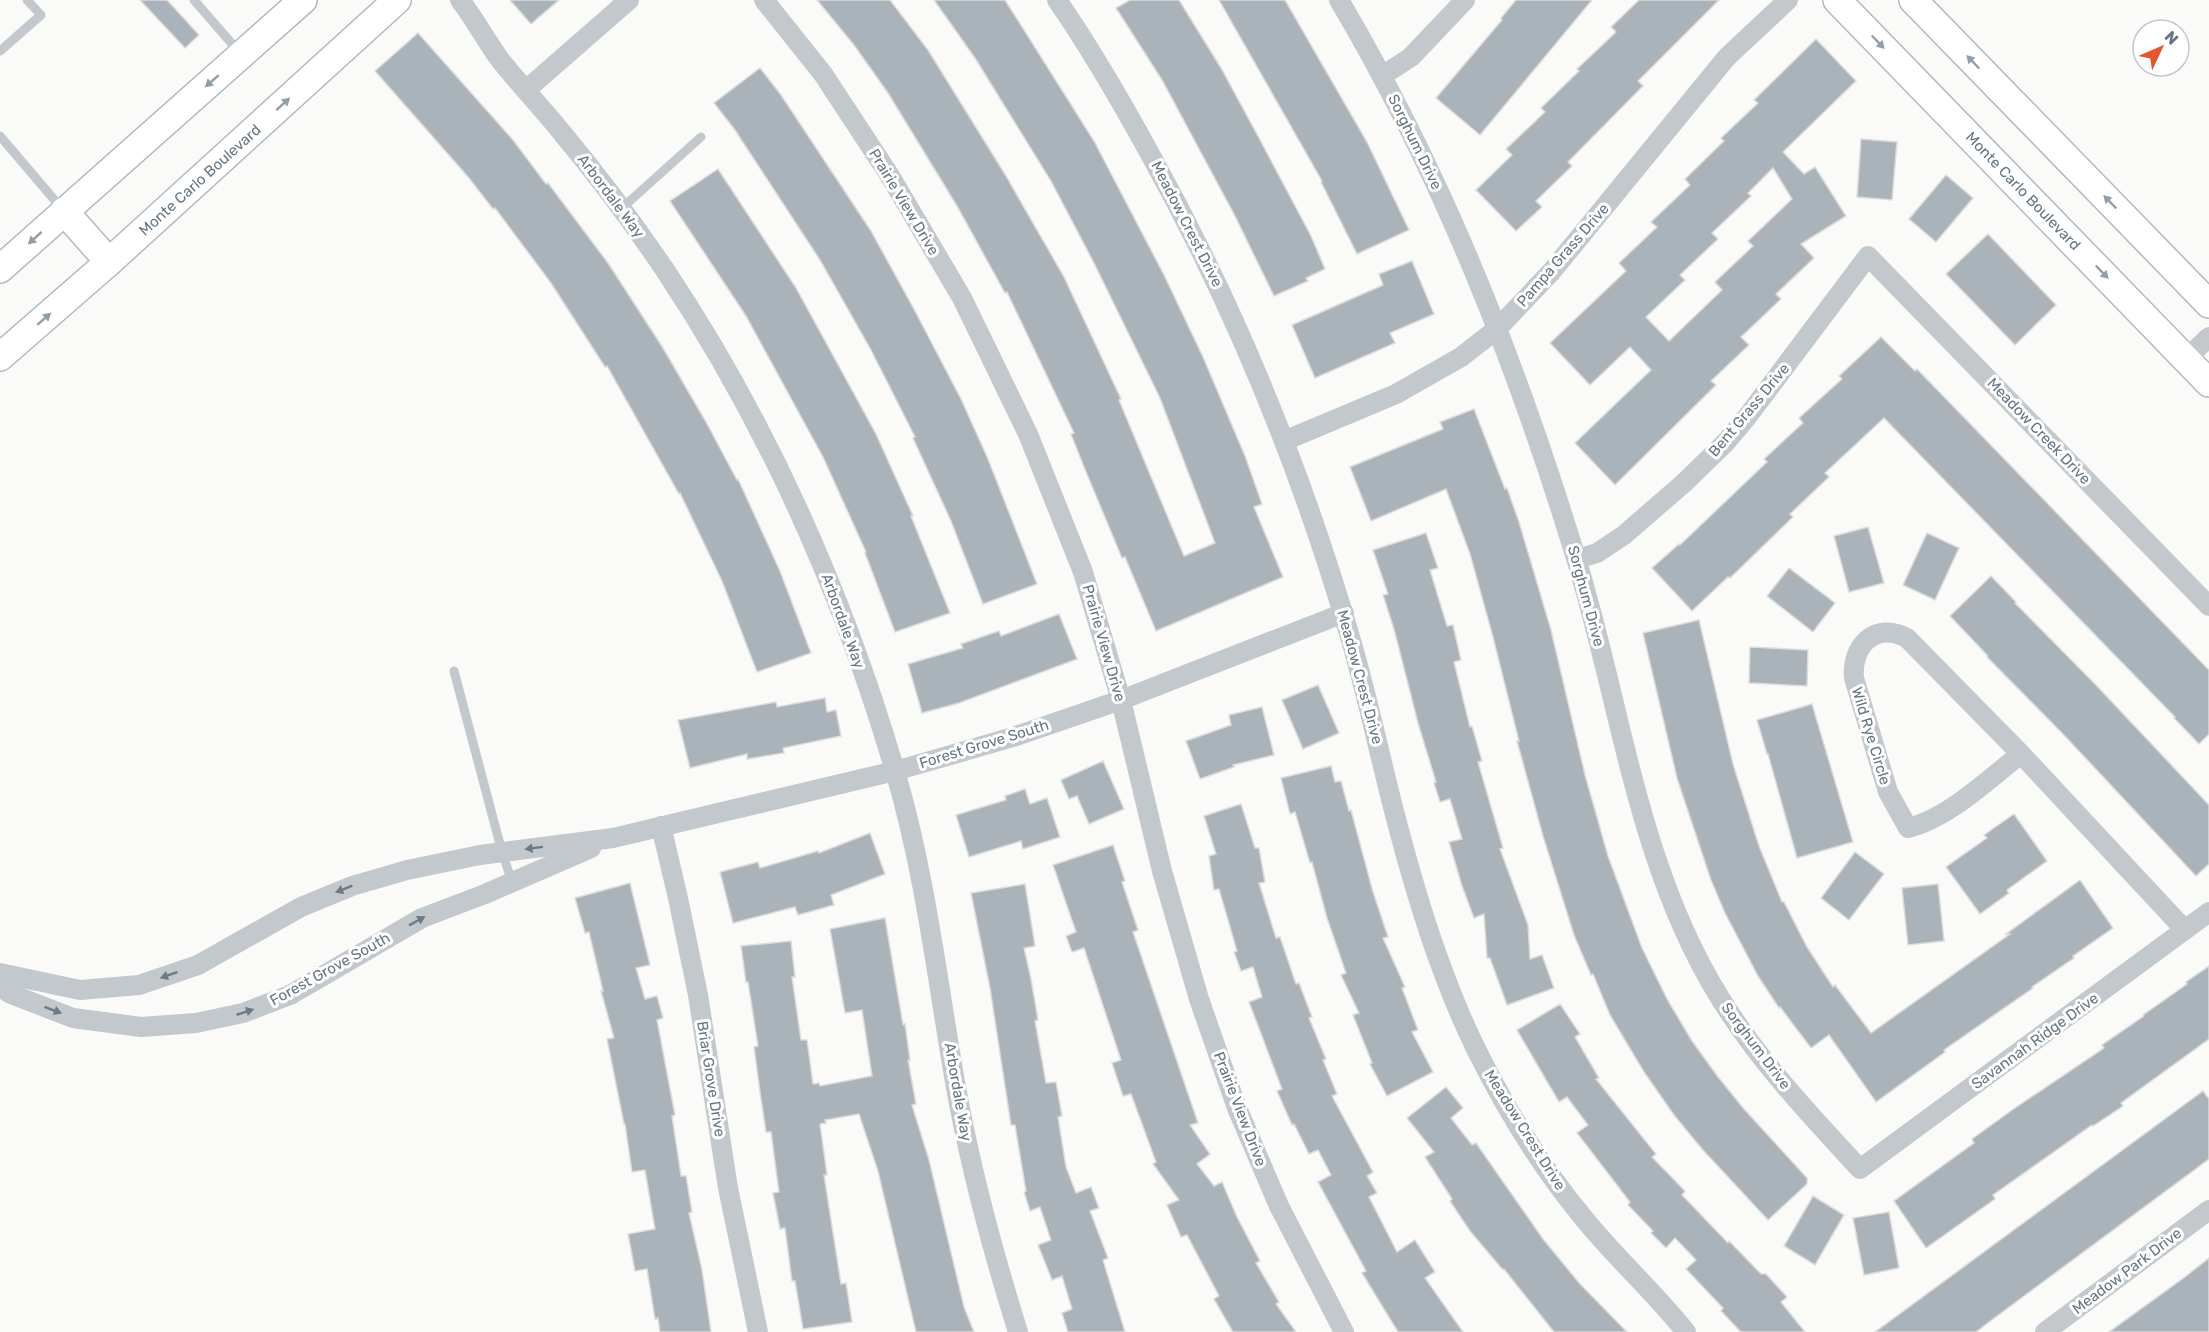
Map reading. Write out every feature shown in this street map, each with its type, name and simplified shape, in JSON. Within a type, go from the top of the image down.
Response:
[{"type":"main road","points":[[0,269],[303,0]]},
{"type":"main road","name":"Monte Carlo Boulevard","points":[[0,357],[109,262],[397,0]]},
{"type":"main road","name":"Monte Carlo Boulevard","points":[[1837,0],[2209,383]]},
{"type":"main road","points":[[1913,0],[2209,304]]},
{"type":"main road","points":[[64,212],[109,262]]},
{"type":"street","name":"Arbordale Way","points":[[460,0],[497,55],[591,167],[622,208],[670,278],[714,350],[783,478],[837,597],[895,771],[929,919],[955,1080],[977,1190],[1018,1332]]},
{"type":"street","points":[[526,90],[629,0]]},
{"type":"street","name":"Prairie View Drive","points":[[764,0],[823,74],[890,176],[962,298],[1028,434],[1083,572],[1121,700],[1162,871],[1199,999],[1238,1108],[1279,1206],[1344,1332]]},
{"type":"street","name":"Meadow Crest Drive","points":[[1057,0],[1114,90],[1194,235],[1253,361],[1316,527],[1344,613],[1394,813],[1421,905],[1456,1003],[1478,1053],[1511,1113],[1570,1202],[1686,1332]]},
{"type":"street","name":"Sorghum Drive","points":[[1339,0],[1382,76],[1453,220],[1497,329],[1577,559],[1640,803],[1666,884],[1690,942],[1719,998],[1770,1069],[1860,1169]]},
{"type":"street","points":[[1382,76],[1411,57],[1465,0]]},
{"type":"street","name":"Pampa Grass Drive","points":[[1284,441],[1396,394],[1461,357],[1497,329],[1552,272],[1727,57],[1788,0]]},
{"type":"street","name":"Bent Grass Drive","points":[[1577,559],[1597,553],[1624,535],[1685,482],[1726,442],[1754,409],[1868,256]]},
{"type":"street","name":"Meadow Creek Drive","points":[[1868,256],[2209,606]]},
{"type":"street","points":[[2186,359],[2209,337]]},
{"type":"street","name":"Forest Grove South","points":[[0,973],[80,990],[139,985],[198,965],[301,907],[352,886],[407,870],[502,852],[613,838],[895,771],[1013,736],[1121,700],[1344,613]]},
{"type":"street","name":"Wild Rye Circle","points":[[2021,754],[1945,813],[1923,825],[1908,828],[1888,792],[1854,678],[1854,659],[1858,650],[1864,642],[1880,634],[1898,633],[1907,638],[2021,754],[2185,930]]},
{"type":"street","name":"Briar Grove Drive","points":[[661,826],[698,995],[728,1188],[758,1332]]},
{"type":"street","name":"Forest Grove South","points":[[0,987],[11,994],[73,1018],[141,1027],[196,1023],[243,1013],[290,995],[422,918],[613,838]]},
{"type":"street","name":"Savannah Ridge Drive","points":[[1860,1169],[2209,912]]},
{"type":"street","name":"Meadow Park Drive","points":[[2045,1332],[2209,1210]]},
{"type":"lane","points":[[0,51],[41,15],[27,0]]},
{"type":"lane","points":[[194,0],[242,55]]},
{"type":"lane","points":[[0,136],[64,212]]},
{"type":"lane","points":[[622,208],[700,137]]},
{"type":"lane","points":[[454,671],[512,882]]},
{"type":"building","points":[[140,0],[167,0],[199,35],[185,48]]},
{"type":"building","points":[[510,0],[559,0],[531,24]]},
{"type":"building","points":[[817,0],[890,0],[928,50],[1006,176],[1064,277],[1121,399],[1119,400],[1184,556],[1215,543],[1160,398],[1051,181],[975,58],[934,0],[1005,0],[1094,141],[1164,275],[1203,357],[1245,456],[1262,504],[1254,507],[1283,577],[1156,631],[1084,467],[1071,434],[1074,433],[1007,292],[1005,293],[957,206],[888,93],[854,45]]},
{"type":"building","points":[[1130,0],[1179,0],[1221,68],[1311,236],[1325,269],[1306,278],[1308,281],[1274,296],[1235,216],[1162,80],[1116,8]]},
{"type":"building","points":[[1219,0],[1285,0],[1367,142],[1409,230],[1357,254],[1322,181]]},
{"type":"building","points":[[1516,0],[1592,0],[1480,135],[1436,98],[1502,20],[1501,18]]},
{"type":"building","points":[[1639,0],[1719,0],[1638,81],[1643,86],[1568,162],[1572,166],[1536,201],[1542,207],[1516,231],[1476,190],[1512,155],[1506,149],[1545,112],[1541,108],[1616,32],[1611,27]]},
{"type":"building","points":[[418,33],[513,140],[546,184],[548,183],[608,263],[663,348],[738,479],[780,571],[811,653],[757,672],[722,581],[680,493],[607,366],[605,367],[551,283],[495,208],[493,209],[469,178],[375,71]]},
{"type":"building","points":[[1816,39],[1856,81],[1783,152],[1804,174],[1815,167],[1846,216],[1801,244],[1814,258],[1776,294],[1781,299],[1741,337],[1749,345],[1711,381],[1716,385],[1615,485],[1575,443],[1651,370],[1630,347],[1590,385],[1550,343],[1626,271],[1619,263],[1657,227],[1651,222],[1690,185],[1685,179],[1724,141],[1721,138],[1758,103],[1754,100]],"holes":[[[1773,168],[1792,199],[1748,241],[1753,246],[1715,282],[1722,290],[1669,341],[1646,317],[1685,280],[1680,275],[1718,239],[1712,233],[1751,196],[1748,193]]]},
{"type":"building","points":[[760,68],[781,95],[871,231],[915,311],[961,399],[988,459],[1037,584],[983,604],[951,521],[913,438],[915,437],[871,350],[820,260],[735,130],[714,103]]},
{"type":"building","points":[[1861,139],[1897,142],[1892,200],[1857,197]]},
{"type":"building","points":[[718,169],[796,288],[876,434],[913,516],[911,516],[950,613],[895,632],[866,552],[823,457],[746,316],[670,201]]},
{"type":"building","points":[[1946,175],[1973,198],[1936,242],[1909,219]]},
{"type":"building","points":[[1988,234],[2056,305],[2015,345],[1946,274]]},
{"type":"building","points":[[1412,261],[1434,314],[1390,333],[1395,343],[1315,378],[1292,325],[1383,285],[1379,274]]},
{"type":"building","points":[[1881,337],[1915,371],[1917,369],[2209,670],[2209,734],[2199,744],[1884,418],[1825,473],[1829,477],[1790,514],[1793,517],[1692,611],[1652,568],[1680,545],[1767,462],[1764,459],[1803,423],[1799,418],[1842,379],[1839,376]]},
{"type":"building","points":[[1474,409],[1519,522],[1551,630],[1585,775],[1608,856],[1642,948],[1667,999],[1692,1041],[1744,1109],[1807,1178],[1807,1184],[1768,1220],[1702,1149],[1674,1115],[1644,1072],[1610,1015],[1593,974],[1591,975],[1574,935],[1543,836],[1470,554],[1446,489],[1371,521],[1350,467],[1443,429],[1440,422]]},
{"type":"building","points":[[1868,527],[1884,583],[1849,592],[1834,536]]},
{"type":"building","points":[[1426,533],[1438,568],[1430,570],[1447,626],[1453,625],[1461,660],[1454,662],[1470,727],[1472,726],[1482,761],[1478,762],[1503,848],[1500,849],[1528,925],[1530,959],[1542,955],[1554,988],[1507,1005],[1490,958],[1487,958],[1484,914],[1474,918],[1449,842],[1462,839],[1450,799],[1440,802],[1434,783],[1436,782],[1383,595],[1388,594],[1373,550]]},
{"type":"building","points":[[1927,533],[1959,548],[1935,600],[1903,585]]},
{"type":"building","points":[[1789,568],[1835,603],[1813,632],[1767,596]]},
{"type":"building","points":[[1991,576],[2209,805],[2209,864],[2196,876],[1950,616]]},
{"type":"building","points":[[1059,614],[1077,659],[959,703],[922,713],[908,664],[963,648],[961,644],[999,631],[1001,636]]},
{"type":"building","points":[[1699,620],[1733,764],[1759,846],[1782,902],[1833,987],[1835,985],[1871,1033],[2010,934],[2006,934],[2080,880],[2113,928],[1876,1102],[1829,1035],[1811,1048],[1779,1008],[1758,976],[1725,913],[1711,880],[1677,778],[1643,633]]},
{"type":"building","points":[[1750,647],[1808,650],[1807,686],[1749,683]]},
{"type":"building","points":[[1318,685],[1339,733],[1303,749],[1282,700]]},
{"type":"building","points":[[825,698],[827,712],[836,710],[841,736],[783,748],[784,753],[747,759],[747,754],[690,768],[678,720],[776,702],[777,707]]},
{"type":"building","points":[[1812,704],[1853,842],[1797,858],[1757,720]]},
{"type":"building","points":[[1262,707],[1274,755],[1233,765],[1234,767],[1200,779],[1186,741],[1231,725],[1229,715]]},
{"type":"building","points":[[1103,761],[1124,809],[1089,824],[1077,796],[1069,799],[1061,780]]},
{"type":"building","points":[[1331,766],[1335,782],[1341,781],[1349,811],[1351,810],[1373,892],[1388,937],[1383,938],[1405,987],[1402,988],[1418,1030],[1412,1032],[1433,1072],[1387,1096],[1370,1064],[1372,1063],[1353,1015],[1359,1013],[1341,975],[1346,973],[1295,812],[1290,814],[1281,778]]},
{"type":"building","points":[[1025,789],[1030,804],[1047,798],[1060,837],[1023,849],[1021,841],[969,857],[956,815],[1006,800],[1005,796]]},
{"type":"building","points":[[1241,804],[1255,848],[1259,848],[1265,882],[1259,883],[1276,938],[1280,937],[1296,984],[1299,983],[1312,1017],[1309,1018],[1337,1094],[1332,1096],[1373,1172],[1367,1176],[1377,1193],[1369,1197],[1397,1252],[1415,1240],[1435,1272],[1425,1278],[1463,1332],[1398,1332],[1362,1273],[1366,1271],[1318,1182],[1331,1175],[1318,1150],[1309,1154],[1294,1124],[1292,1125],[1277,1091],[1282,1089],[1249,1002],[1262,997],[1253,967],[1241,971],[1234,952],[1237,951],[1219,889],[1214,890],[1209,856],[1216,854],[1204,816]]},
{"type":"building","points":[[2014,814],[2047,861],[2007,890],[2009,893],[1980,914],[1946,867],[1987,838],[1984,835]]},
{"type":"building","points":[[870,833],[885,874],[831,895],[834,905],[798,915],[795,907],[733,923],[720,872],[758,862],[760,868],[818,851],[819,853]]},
{"type":"building","points":[[1113,845],[1125,881],[1122,882],[1138,930],[1133,932],[1198,1123],[1190,1125],[1210,1154],[1197,1164],[1214,1186],[1222,1182],[1260,1261],[1256,1263],[1279,1302],[1276,1304],[1296,1332],[1233,1332],[1214,1299],[1219,1296],[1187,1235],[1181,1237],[1167,1205],[1179,1200],[1153,1164],[1156,1162],[1131,1094],[1123,1096],[1112,1063],[1121,1060],[1084,948],[1072,952],[1066,936],[1076,932],[1053,865]]},
{"type":"building","points":[[1855,852],[1884,874],[1849,920],[1821,898]]},
{"type":"building","points":[[630,883],[650,965],[636,968],[645,999],[657,996],[663,1018],[657,1020],[675,1115],[672,1116],[681,1176],[686,1176],[692,1212],[689,1213],[702,1270],[711,1332],[660,1332],[658,1318],[655,1319],[647,1269],[635,1271],[628,1234],[655,1229],[645,1170],[632,1172],[625,1124],[607,1039],[614,1038],[601,991],[603,991],[589,932],[585,933],[575,898]]},
{"type":"building","points":[[1025,884],[1035,946],[1024,948],[1038,1020],[1035,1021],[1046,1083],[1056,1082],[1062,1116],[1058,1117],[1066,1167],[1076,1193],[1091,1187],[1099,1208],[1090,1211],[1108,1258],[1103,1260],[1125,1332],[1068,1332],[1062,1313],[1072,1309],[1062,1276],[1052,1280],[1038,1245],[1051,1240],[1040,1207],[1030,1211],[1024,1192],[1026,1191],[1015,1125],[1011,1125],[990,988],[971,893]]},
{"type":"building","points":[[1938,884],[1944,941],[1908,945],[1902,888]]},
{"type":"building","points":[[885,918],[903,1025],[905,1024],[910,1060],[908,1060],[916,1104],[912,1105],[929,1160],[964,1307],[974,1332],[916,1332],[878,1171],[859,1114],[825,1120],[826,1123],[820,1124],[827,1175],[824,1175],[841,1284],[846,1283],[852,1322],[803,1329],[795,1281],[792,1281],[785,1228],[780,1229],[773,1193],[779,1192],[771,1132],[766,1132],[754,1047],[758,1046],[741,946],[791,941],[795,977],[792,977],[801,1040],[807,1040],[813,1084],[819,1083],[820,1086],[872,1076],[862,1010],[845,1013],[830,929]]},
{"type":"building","points":[[2209,966],[2209,1039],[2121,1103],[2123,1106],[2092,1125],[1993,1195],[1995,1199],[1926,1248],[1894,1201],[1974,1143],[1972,1139],[2104,1048],[2102,1045]]},
{"type":"building","points":[[1560,1004],[1580,1034],[1575,1037],[1599,1078],[1596,1079],[1656,1154],[1652,1157],[1685,1191],[1682,1195],[1728,1243],[1729,1241],[1761,1274],[1766,1274],[1787,1297],[1781,1302],[1805,1332],[1741,1332],[1721,1311],[1723,1308],[1686,1269],[1696,1260],[1675,1238],[1666,1248],[1628,1205],[1630,1202],[1577,1133],[1588,1125],[1567,1097],[1559,1102],[1517,1030]]},
{"type":"building","points":[[1446,1087],[1463,1108],[1451,1118],[1472,1145],[1476,1143],[1543,1239],[1580,1284],[1627,1332],[1554,1332],[1504,1269],[1470,1231],[1425,1157],[1434,1152],[1407,1118]]},
{"type":"building","points":[[2203,1091],[2209,1099],[2209,1159],[1976,1332],[1875,1332]]},
{"type":"building","points":[[1813,1196],[1844,1215],[1815,1265],[1784,1246]]},
{"type":"building","points":[[1889,1212],[1899,1268],[1864,1275],[1853,1218]]},
{"type":"building","points":[[2209,1258],[2209,1332],[2109,1332],[2185,1277]]}]
